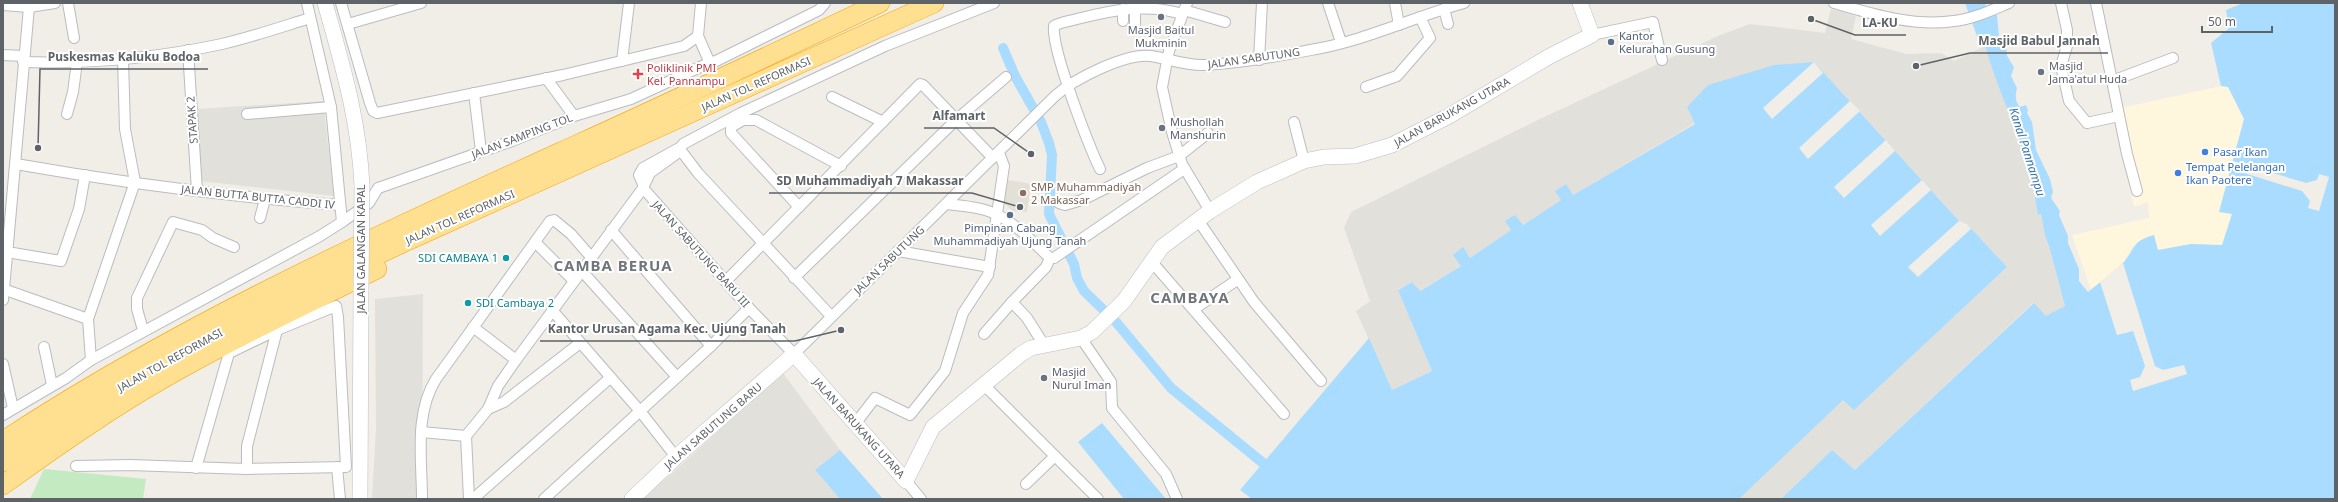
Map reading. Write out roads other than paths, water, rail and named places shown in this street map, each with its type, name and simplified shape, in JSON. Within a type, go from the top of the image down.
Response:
[{"type":"highway","name":"JALAN TOL REFORMASI","points":[[4,441],[140,356],[309,267],[689,94],[880,3]]},
{"type":"highway","name":"JALAN TOL REFORMASI","points":[[3,463],[141,375],[257,311],[338,272],[934,3]]},
{"type":"highway","points":[[3,485],[99,417],[160,380],[254,329],[695,111]]},
{"type":"street","points":[[3,5],[29,7],[54,3]]},
{"type":"street","points":[[68,3],[74,38]]},
{"type":"street","points":[[307,3],[330,107],[340,205]]},
{"type":"street","name":"JALAN GALANGAN KAPAL","points":[[325,3],[352,98],[360,152],[362,186],[360,499]]},
{"type":"street","points":[[341,3],[370,103],[373,111],[376,113],[622,61],[684,46],[698,36]]},
{"type":"street","points":[[348,24],[421,3]]},
{"type":"street","points":[[622,61],[629,3]]},
{"type":"street","points":[[701,3],[698,36],[711,62]]},
{"type":"street","name":"JALAN SAMPING TOL","points":[[342,222],[372,200],[378,188],[574,116],[632,99],[711,62],[714,62],[819,10],[825,3]]},
{"type":"street","points":[[643,186],[639,175],[643,168],[681,147],[682,144],[741,113],[885,46],[994,3]]},
{"type":"street","points":[[1259,60],[1262,3]]},
{"type":"street","points":[[1328,3],[1341,42]]},
{"type":"street","points":[[1395,3],[1399,25]]},
{"type":"street","name":"JALAN SABUTUNG","points":[[794,354],[1068,85],[1101,68],[1134,58],[1152,56],[1197,65],[1259,60],[1318,49],[1399,25],[1464,3]]},
{"type":"street","points":[[1580,3],[1592,35],[1653,22],[1662,60]]},
{"type":"street","points":[[1834,3],[1910,21],[1938,22],[1964,19],[1987,9],[2009,3]]},
{"type":"street","points":[[2061,3],[2067,30],[2067,46],[2061,66],[2069,101],[2087,123],[2119,116]]},
{"type":"street","points":[[2096,3],[2119,116],[2138,191]]},
{"type":"street","points":[[1135,6],[1135,24]]},
{"type":"street","points":[[1100,169],[1092,153],[1068,85],[1054,34],[1054,26],[1100,8],[1123,9],[1135,6],[1168,6],[1184,9],[1225,22]]},
{"type":"street","points":[[3,300],[29,7]]},
{"type":"street","points":[[1123,9],[1123,21]]},
{"type":"street","points":[[1184,9],[1167,60],[1162,87],[1179,156],[1184,170],[1210,211]]},
{"type":"street","points":[[1444,9],[1448,24]]},
{"type":"street","points":[[3,55],[24,59],[77,62],[123,60],[223,44],[310,18]]},
{"type":"street","points":[[1366,87],[1397,76],[1430,38],[1420,18]]},
{"type":"street","name":"JALAN BARUKANG UTARA","points":[[794,354],[906,481],[934,427],[983,384],[1021,354],[1044,345],[1081,338],[1092,332],[1124,301],[1152,261],[1175,236],[1210,211],[1257,182],[1304,161],[1324,157],[1355,156],[1392,145],[1449,116],[1550,56],[1592,35]]},
{"type":"street","name":"STAPAK 2","points":[[188,50],[197,191]]},
{"type":"street","points":[[2112,81],[2173,58]]},
{"type":"street","points":[[91,360],[88,319],[135,182],[125,129],[123,60]]},
{"type":"street","points":[[67,114],[73,92],[77,62]]},
{"type":"street","points":[[794,278],[957,119],[1006,77]]},
{"type":"street","points":[[546,78],[574,116]]},
{"type":"street","points":[[726,281],[841,166],[882,122],[922,84],[996,156],[1004,166],[990,267],[982,286],[963,313],[945,371],[911,414],[875,398],[855,424]]},
{"type":"street","points":[[474,93],[481,151]]},
{"type":"street","points":[[832,97],[882,122]]},
{"type":"street","points":[[247,114],[330,107]]},
{"type":"street","points":[[799,207],[731,133],[731,127],[743,120],[756,120],[841,166]]},
{"type":"street","points":[[1294,122],[1304,161]]},
{"type":"street","points":[[1059,203],[1065,205],[1082,200],[1147,168],[1179,156],[1208,133]]},
{"type":"street","points":[[469,499],[466,436],[488,409],[498,386],[516,360],[643,186],[650,173],[681,152],[794,278],[831,316]]},
{"type":"street","name":"JALAN BUTTA BUTTA CADDI IV","points":[[3,415],[91,360],[130,339],[143,330],[320,236],[342,222],[340,205],[265,199],[197,191],[16,164]]},
{"type":"street","points":[[1050,258],[1057,257],[1066,252],[1125,209],[1184,170]]},
{"type":"street","points":[[7,252],[61,261],[79,209],[85,175]]},
{"type":"street","name":"JALAN SABUTUNG BARU III","points":[[643,186],[749,308],[794,354]]},
{"type":"street","points":[[260,218],[265,199]]},
{"type":"street","points":[[947,204],[966,206],[997,214],[1019,230],[1050,258]]},
{"type":"street","points":[[422,499],[421,432],[424,403],[432,385],[472,327],[550,221],[554,220],[571,234],[591,257]]},
{"type":"street","points":[[1198,220],[1237,280],[1278,332],[1321,381]]},
{"type":"street","points":[[143,330],[137,309],[137,298],[173,222],[202,230],[213,238],[234,247]]},
{"type":"street","points":[[611,230],[711,346]]},
{"type":"street","points":[[539,246],[573,280]]},
{"type":"street","points":[[898,251],[990,267]]},
{"type":"street","points":[[984,334],[1046,267],[1050,258]]},
{"type":"street","points":[[1152,261],[1194,309],[1216,338],[1284,414]]},
{"type":"street","points":[[581,270],[677,377]]},
{"type":"street","points":[[1194,309],[1237,280]]},
{"type":"street","points":[[3,290],[88,319]]},
{"type":"street","points":[[1012,302],[1027,318],[1044,345]]},
{"type":"street","points":[[76,466],[130,465],[196,468],[247,469],[346,467],[338,317],[336,306],[277,330],[229,353],[196,468]]},
{"type":"street","points":[[544,499],[711,346],[749,308]]},
{"type":"street","points":[[552,310],[640,411],[676,457]]},
{"type":"street","points":[[472,327],[516,360]]},
{"type":"street","points":[[247,469],[248,446],[277,330]]},
{"type":"street","points":[[1081,338],[1111,382],[1112,408],[1166,474],[1177,499]]},
{"type":"street","points":[[488,409],[504,402],[580,343]]},
{"type":"street","points":[[44,347],[52,385]]},
{"type":"street","name":"JALAN SABUTUNG BARU","points":[[632,499],[676,457],[794,354]]},
{"type":"street","points":[[3,364],[13,408]]},
{"type":"street","points":[[472,499],[610,378]]},
{"type":"street","points":[[983,384],[1098,499]]},
{"type":"street","points":[[421,432],[466,436]]},
{"type":"street","points":[[1026,484],[1055,456]]},
{"type":"street","points":[[337,467],[340,499]]},
{"type":"street","points":[[906,481],[921,499]]},
{"type":"water","name":"Kanal Pannampu","points":[[1965,3],[1985,3],[1988,14],[1997,15],[1999,37],[2006,44],[2007,56],[2014,67],[2011,76],[2017,88],[2016,101],[2020,107],[2026,105],[2028,110],[2027,113],[2032,122],[2036,150],[2050,179],[2053,192],[2051,198],[2060,211],[2059,215],[2068,236],[2068,243],[2079,269],[2079,281],[2088,292],[2122,264],[2137,243],[2154,235],[2158,250],[2191,244],[2222,245],[2232,214],[2219,212],[2244,119],[2228,87],[2221,86],[2211,43],[2229,28],[2226,10],[2243,3],[2335,3],[2335,499],[1781,499],[1832,450],[1855,470],[2034,303],[2046,316],[2065,306],[2045,236],[2041,214],[2038,215],[2027,162],[1985,46],[1978,39]]},
{"type":"water","points":[[1814,62],[1959,221],[1967,224],[2007,267],[1854,410],[1843,400],[1739,499],[1252,499],[1240,490],[1369,338],[1392,390],[1432,371],[1398,290],[1412,282],[1420,291],[1461,266],[1453,255],[1463,247],[1470,258],[1511,230],[1505,221],[1515,215],[1523,225],[1561,200],[1555,191],[1566,184],[1573,195],[1695,124],[1687,107],[1708,85],[1774,65]]},
{"type":"water","points":[[1102,423],[1166,499],[1124,499],[1078,442]]},
{"type":"water","points":[[840,450],[883,499],[840,499],[815,470]]},
{"type":"waterway","points":[[1003,48],[1015,76],[1041,122],[1049,143],[1052,155],[1049,214],[1074,264],[1077,278],[1084,291],[1116,322],[1171,388],[1263,463]]},
{"type":"place","name":"Masjid Baitul Mukminin","points":[[1161,17]]},
{"type":"place","name":"LA-KU","points":[[1811,19]]},
{"type":"place","name":"Kantor Kelurahan Gusung","points":[[1611,42]]},
{"type":"place","name":"Masjid Babul Jannah","points":[[1916,66]]},
{"type":"place","name":"Masjid Jama'atul Huda","points":[[2041,72]]},
{"type":"place","name":"Poliklinik PMI Kel. Pannampu","points":[[638,74]]},
{"type":"place","name":"Mushollah Manshurin","points":[[1162,128]]},
{"type":"place","name":"Puskesmas Kaluku Bodoa","points":[[38,148]]},
{"type":"place","name":"Pasar Ikan","points":[[2205,152]]},
{"type":"place","name":"Alfamart","points":[[1031,154]]},
{"type":"place","name":"Tempat Pelelangan Ikan Paotere","points":[[2178,173]]},
{"type":"place","name":"SMP Muhammadiyah 2 Makassar","points":[[1023,193]]},
{"type":"place","name":"SD Muhammadiyah 7 Makassar","points":[[1020,207]]},
{"type":"place","name":"Pimpinan Cabang Muhammadiyah Ujung Tanah","points":[[1010,215]]},
{"type":"place","name":"SDI CAMBAYA 1","points":[[506,258]]},
{"type":"place","name":"SDI Cambaya 2","points":[[468,303]]},
{"type":"place","name":"Kantor Urusan Agama Kec. Ujung Tanah","points":[[841,330]]},
{"type":"place","name":"Masjid Nurul Iman","points":[[1044,378]]},
{"type":"district","name":"CAMBA BERUA","points":[[613,266]]},
{"type":"district","name":"CAMBAYA","points":[[1190,298]]}]
